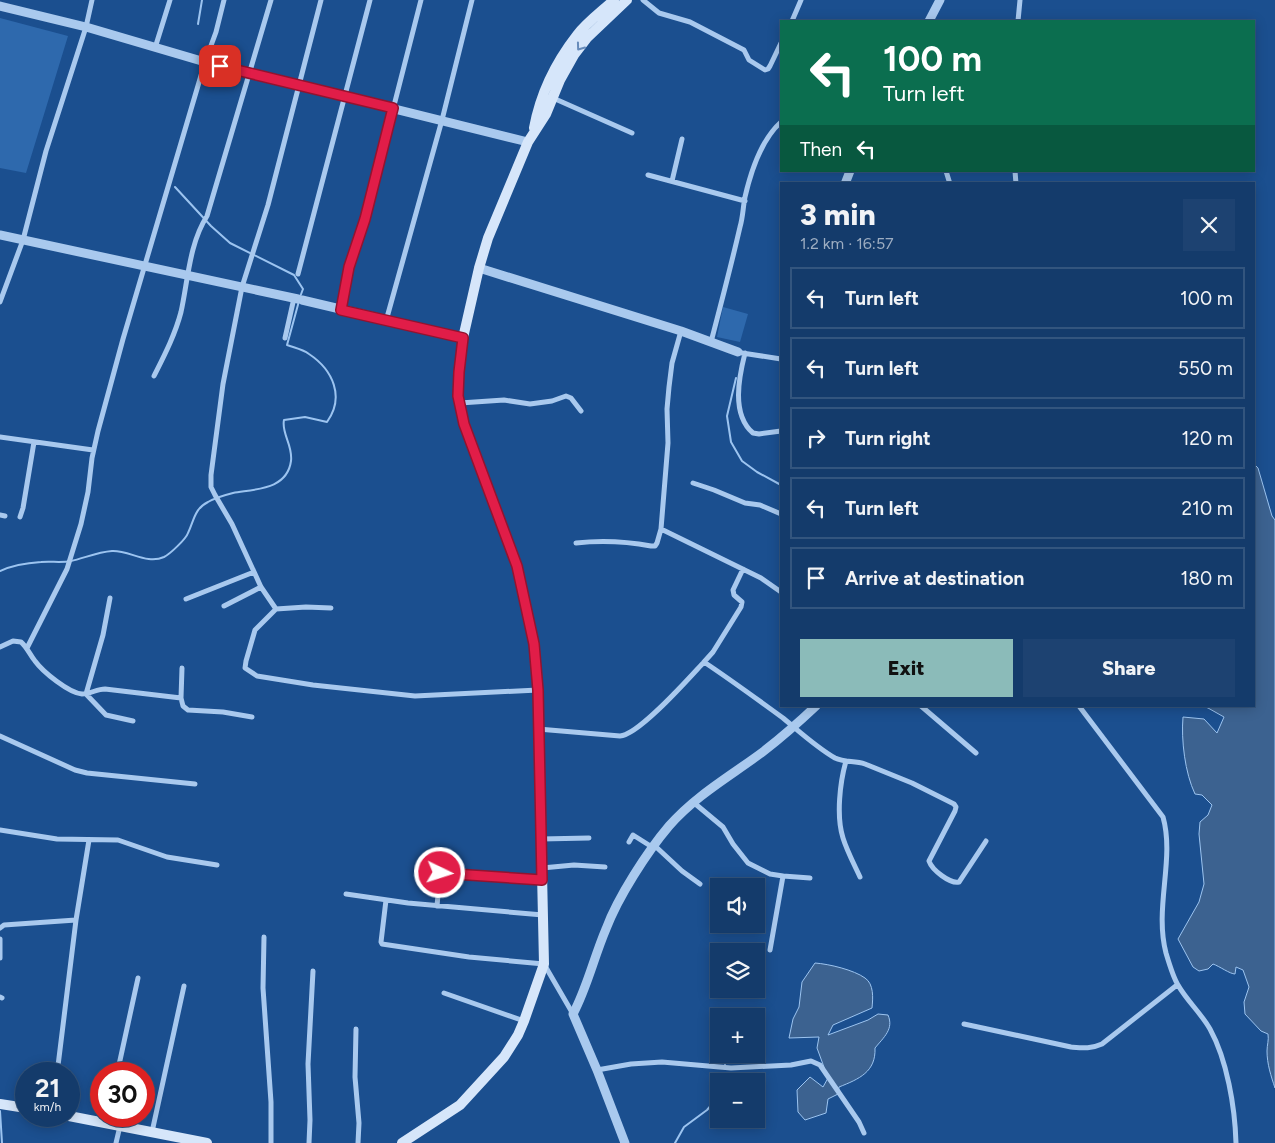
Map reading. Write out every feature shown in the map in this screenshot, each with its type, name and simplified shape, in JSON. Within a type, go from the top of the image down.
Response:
[{"type":"main road","points":[[534,132],[537,111],[564,54],[578,33],[614,0]]},
{"type":"main road","points":[[402,1143],[460,1105],[504,1057],[518,1035],[544,964],[538,690],[534,644],[517,566],[464,424],[460,403],[459,372],[463,338],[488,238],[528,142],[546,114],[560,80],[587,38],[627,0]]},
{"type":"main road","points":[[0,1104],[15,1106]]},
{"type":"main road","points":[[129,1127],[206,1143]]},
{"type":"street","points":[[0,302],[22,240],[46,151],[86,27],[92,0]]},
{"type":"street","points":[[155,48],[170,0]]},
{"type":"street","points":[[27,648],[67,569],[85,509],[93,450],[122,339],[205,62],[216,32],[224,0]]},
{"type":"street","points":[[154,376],[170,344],[180,314],[200,228],[208,216],[271,0]]},
{"type":"street","points":[[276,609],[261,587],[211,487],[211,475],[222,393],[242,287],[268,204],[321,0]]},
{"type":"street","points":[[298,274],[370,0]]},
{"type":"street","points":[[341,310],[349,267],[365,219],[421,0]]},
{"type":"street","points":[[386,321],[442,120],[472,0]]},
{"type":"street","points":[[643,0],[659,13],[690,22],[744,50],[749,60],[765,70],[770,66],[780,45]]},
{"type":"street","points":[[792,20],[801,0]]},
{"type":"street","points":[[930,20],[940,0]]},
{"type":"street","points":[[1018,20],[1020,0]]},
{"type":"street","points":[[0,6],[86,27],[205,62],[528,142]]},
{"type":"street","points":[[553,98],[632,133]]},
{"type":"street","points":[[711,342],[741,224],[745,201],[758,157],[780,123]]},
{"type":"street","points":[[672,181],[682,138]]},
{"type":"street","points":[[648,175],[745,201]]},
{"type":"street","points":[[0,235],[298,299],[463,338]]},
{"type":"street","points":[[479,268],[742,352],[780,359]]},
{"type":"street","points":[[284,338],[298,299]]},
{"type":"street","points":[[576,543],[605,540],[655,546],[657,543],[661,529],[668,443],[669,387],[672,363],[680,331]]},
{"type":"street","points":[[742,352],[738,406],[740,413],[753,433],[780,431]]},
{"type":"street","points":[[460,403],[504,400],[530,404],[552,401],[566,396],[571,398],[581,411]]},
{"type":"street","points":[[0,437],[93,450]]},
{"type":"street","points":[[20,517],[24,508],[34,442]]},
{"type":"street","points":[[692,483],[745,503],[760,505],[780,514]]},
{"type":"street","points":[[661,529],[743,569],[780,591]]},
{"type":"street","points":[[538,729],[620,736],[629,735],[661,707],[713,652],[742,607],[742,602],[734,595],[733,590],[743,569]]},
{"type":"street","points":[[186,599],[254,572]]},
{"type":"street","points":[[224,606],[261,587]]},
{"type":"street","points":[[86,694],[103,635],[110,598]]},
{"type":"street","points":[[331,608],[276,609],[255,630],[246,668],[257,676],[313,685],[416,696],[538,690]]},
{"type":"street","points":[[0,647],[17,641],[23,644],[40,668],[73,692],[86,694],[105,689],[181,698]]},
{"type":"street","points":[[704,662],[835,758],[846,761],[859,761],[912,783],[954,804],[956,807],[955,811],[929,862],[931,867],[952,882],[959,882],[986,841]]},
{"type":"street","points":[[182,668],[181,698],[183,706],[188,710],[224,712],[252,717]]},
{"type":"street","points":[[86,694],[106,715],[133,720]]},
{"type":"street","points":[[573,1014],[606,928],[653,846],[670,825],[693,802],[765,750],[815,707]]},
{"type":"street","points":[[922,707],[976,753]]},
{"type":"street","points":[[1080,707],[1163,817],[1166,828],[1162,903],[1166,953],[1177,985],[1210,1028],[1220,1052],[1228,1082],[1236,1127],[1236,1143]]},
{"type":"street","points":[[0,736],[75,770],[87,773],[195,784]]},
{"type":"street","points":[[846,761],[841,784],[840,825],[842,837],[860,877]]},
{"type":"street","points":[[693,802],[723,827],[748,863],[770,874],[810,878]]},
{"type":"street","points":[[0,830],[38,837],[118,840],[167,857],[217,866]]},
{"type":"street","points":[[629,842],[633,835],[653,846],[700,884]]},
{"type":"street","points":[[541,839],[589,838]]},
{"type":"street","points":[[58,1062],[76,920],[89,840]]},
{"type":"street","points":[[437,906],[440,873],[445,854]]},
{"type":"street","points":[[542,868],[574,865],[605,867]]},
{"type":"street","points":[[440,873],[542,880]]},
{"type":"street","points":[[770,950],[783,876]]},
{"type":"street","points":[[346,894],[437,906],[542,915]]},
{"type":"street","points":[[386,900],[380,942],[382,944],[469,957],[544,964],[573,1014],[625,1143]]},
{"type":"street","points":[[0,928],[4,925],[76,920]]},
{"type":"street","points":[[264,936],[263,988],[271,1102],[271,1143]]},
{"type":"street","points":[[0,939],[0,958]]},
{"type":"street","points":[[309,1143],[308,1064],[313,971]]},
{"type":"street","points":[[120,1062],[138,978]]},
{"type":"street","points":[[964,1024],[1071,1047],[1094,1047],[1102,1044],[1177,985]]},
{"type":"street","points":[[152,1132],[184,986]]},
{"type":"street","points":[[444,993],[524,1021]]},
{"type":"street","points":[[356,1029],[355,1077],[359,1122],[358,1143]]},
{"type":"street","points":[[597,1070],[649,1062],[684,1063],[731,1068],[791,1065],[811,1061],[820,1065],[859,1122],[864,1133]]},
{"type":"street","points":[[116,1143],[120,1127]]},
{"type":"shaded area","points":[[0,18],[68,36],[26,173],[0,168]]},
{"type":"shaded area","points":[[723,307],[748,314],[740,342],[717,337]]},
{"type":"shaded area","points":[[1255,465],[1258,468],[1272,516],[1275,520],[1275,1088],[1268,1061],[1268,1034],[1261,1031],[1245,1014],[1244,1002],[1249,987],[1243,970],[1236,967],[1235,974],[1233,974],[1213,964],[1208,969],[1199,971],[1193,967],[1178,939],[1199,902],[1204,884],[1199,834],[1200,822],[1208,815],[1212,805],[1202,795],[1195,794],[1192,786],[1184,756],[1183,717],[1204,719],[1217,733],[1224,717],[1205,707],[1255,707]]},
{"type":"shaded area","points":[[815,963],[855,972],[868,981],[872,992],[872,1008],[833,1025],[828,1035],[868,1020],[878,1014],[888,1015],[890,1025],[887,1033],[875,1048],[873,1063],[865,1074],[839,1087],[838,1094],[828,1099],[826,1113],[805,1120],[798,1112],[797,1090],[810,1077],[823,1087],[828,1078],[817,1048],[819,1037],[789,1038],[793,1019],[799,1007],[802,982]]},
{"type":"waterway","points":[[198,24],[202,0]]},
{"type":"waterway","points":[[175,187],[211,226],[230,243],[294,275],[303,289],[300,297]]},
{"type":"waterway","points":[[0,571],[25,564],[67,562],[112,551],[158,559],[174,550],[184,539],[197,512],[203,505],[233,493],[269,486],[283,478],[288,471],[291,461],[284,430],[284,420],[305,417],[327,422],[332,413],[336,394],[330,376],[317,360],[306,352],[287,345],[299,301]]},
{"type":"waterway","points":[[736,378],[727,416],[731,442],[742,461],[780,484]]},
{"type":"waterway","points":[[675,1143],[684,1127],[710,1106]]},
{"type":"waterway","points":[[0,1111],[2,1143]]},
{"type":"route","points":[[220,66],[393,108],[365,219],[349,267],[341,310],[463,338],[458,396],[464,424],[517,566],[536,655],[542,880],[440,873]]}]
